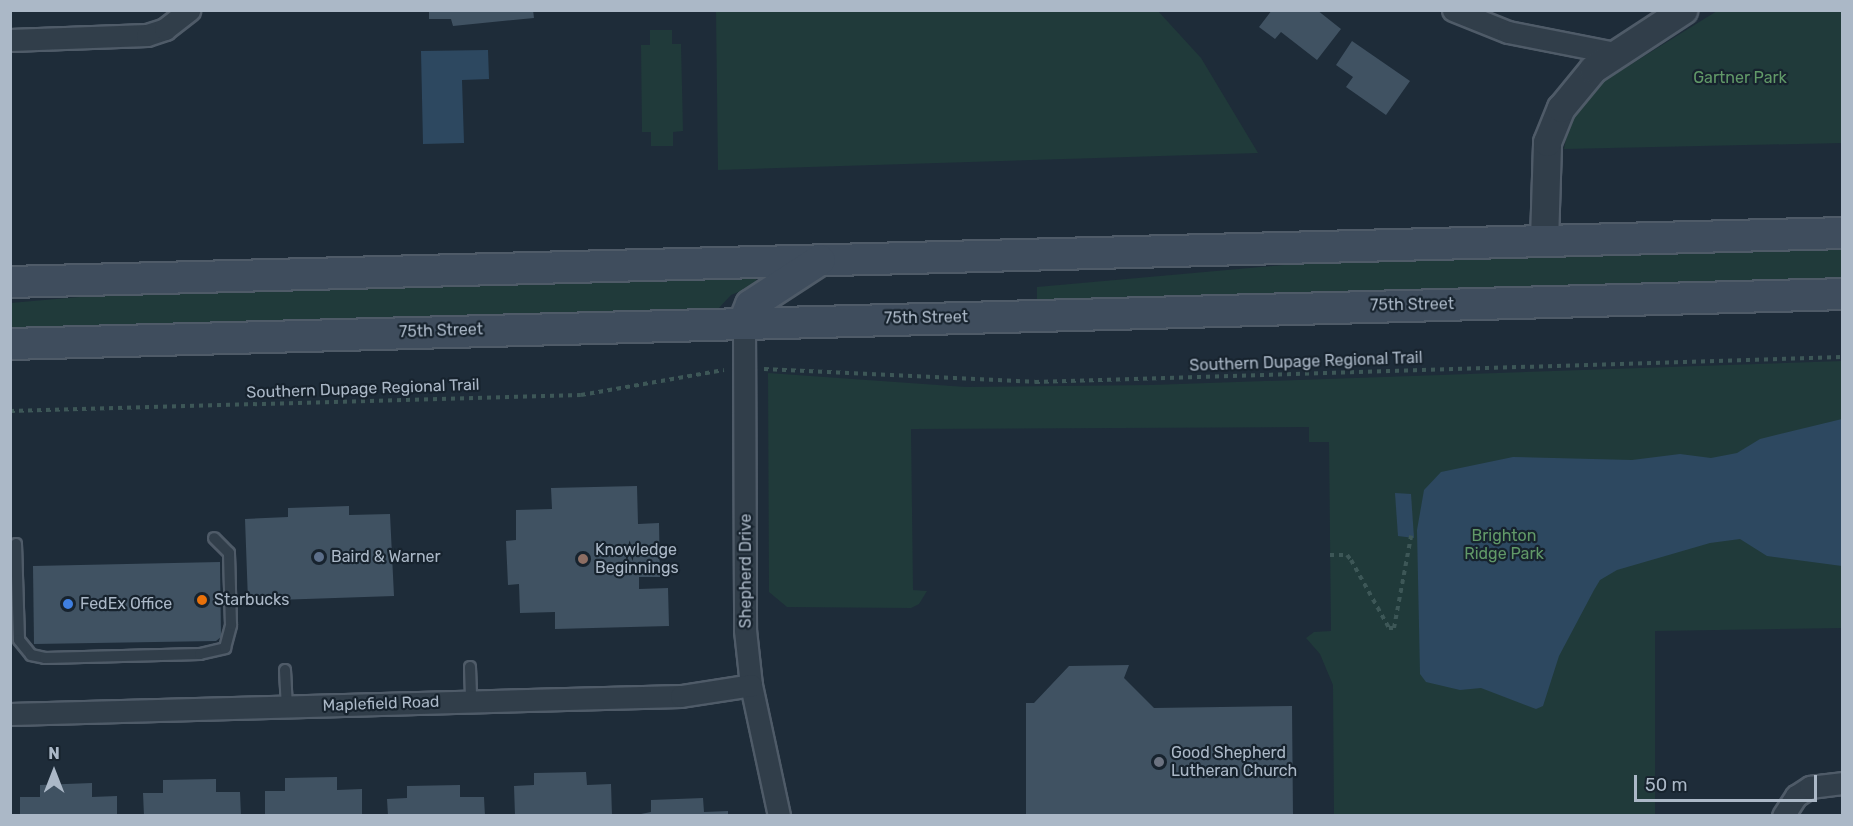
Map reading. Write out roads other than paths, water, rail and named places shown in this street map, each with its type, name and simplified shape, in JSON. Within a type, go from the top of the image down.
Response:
[{"type":"main road","points":[[10,282],[1842,233]]},
{"type":"main road","points":[[744,322],[751,305],[820,260]]},
{"type":"main road","name":"75th Street","points":[[10,344],[744,322],[1842,294]]},
{"type":"street","points":[[10,40],[147,35],[165,29],[189,10]]},
{"type":"street","points":[[1453,10],[1508,32],[1615,53]]},
{"type":"street","points":[[1544,240],[1544,166],[1553,123],[1574,88],[1615,53],[1683,10]]},
{"type":"street","name":"Shepherd Drive","points":[[744,322],[745,630],[752,685],[779,816]]},
{"type":"street","name":"Maplefield Road","points":[[10,714],[681,696],[752,685]]},
{"type":"street","points":[[1783,816],[1796,796],[1823,783],[1842,783]]},
{"type":"lane","points":[[16,544],[19,640],[31,655],[45,658],[200,654],[225,648],[231,625],[229,553],[214,538]]},
{"type":"lane","points":[[470,667],[471,702]]},
{"type":"lane","points":[[285,670],[287,707]]},
{"type":"water","points":[[488,50],[489,79],[462,80],[464,143],[423,144],[421,51]]},
{"type":"water","points":[[1842,419],[1842,566],[1767,556],[1740,539],[1710,543],[1617,570],[1600,580],[1594,590],[1559,656],[1543,706],[1536,709],[1481,688],[1460,690],[1426,682],[1420,674],[1417,530],[1424,490],[1441,472],[1513,457],[1632,460],[1680,454],[1711,458],[1737,453],[1760,439]]},
{"type":"water","points":[[1395,493],[1411,494],[1414,538],[1398,536]]},
{"type":"place","name":"Baird & Warner","points":[[319,557]]},
{"type":"place","name":"Knowledge Beginnings","points":[[583,559]]},
{"type":"place","name":"Starbucks","points":[[202,600]]},
{"type":"place","name":"FedEx Office","points":[[68,604]]},
{"type":"place","name":"Good Shepherd Lutheran Church","points":[[1159,762]]},
{"type":"park label","name":"Gartner Park","points":[[1740,78]]},
{"type":"park label","name":"Brighton Ridge Park","points":[[1504,545]]}]
